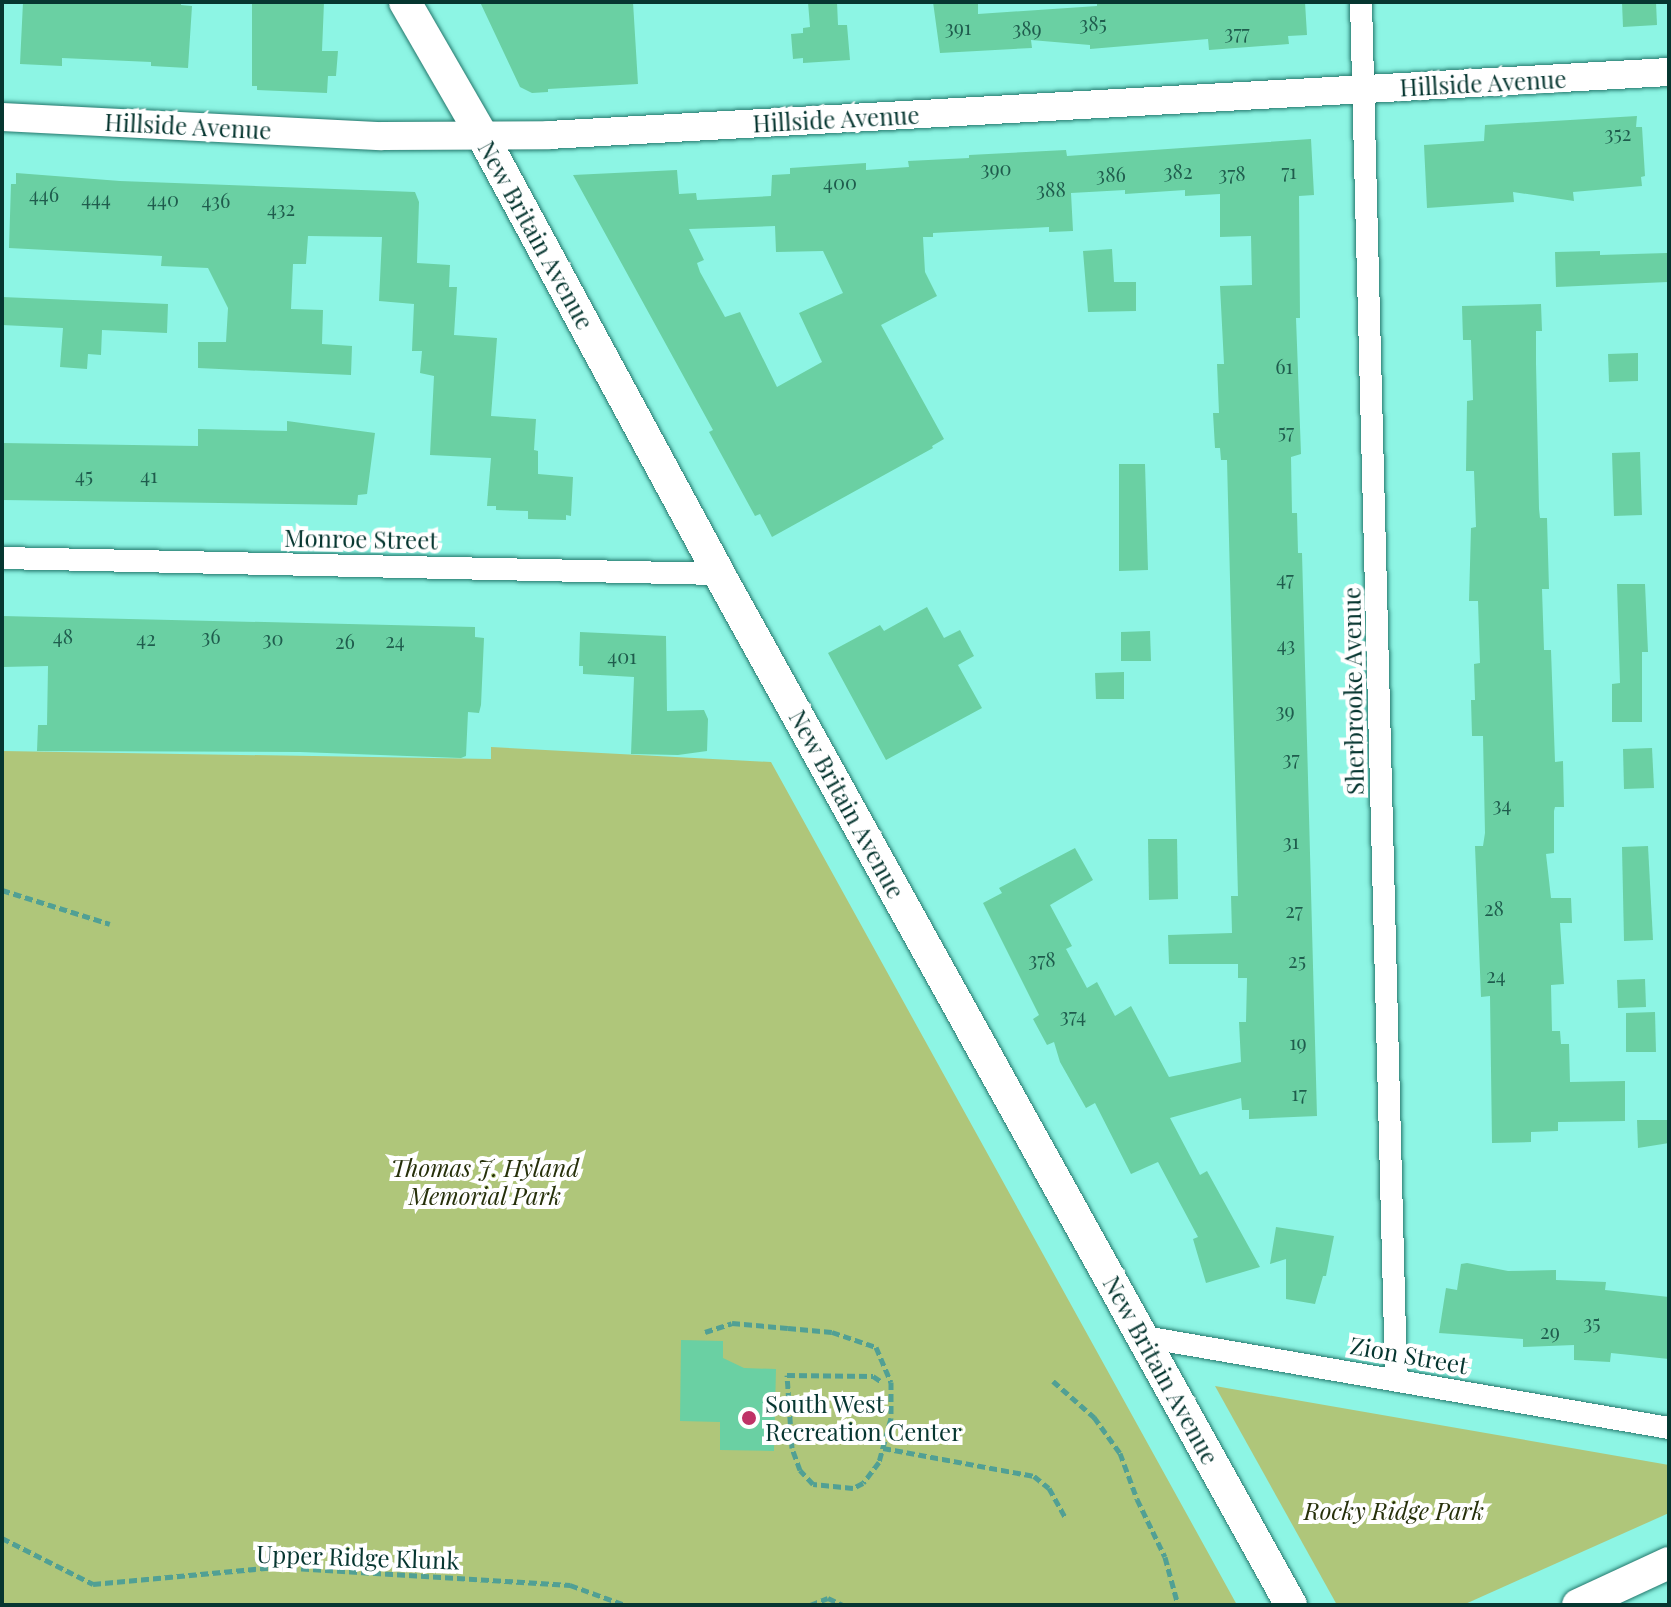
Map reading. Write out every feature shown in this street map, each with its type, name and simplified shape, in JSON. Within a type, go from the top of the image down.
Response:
[{"type":"main road","name":"New Britain Avenue","points":[[405,2],[483,137],[719,574],[1094,1246],[1139,1336],[1291,1605]]},
{"type":"main road","points":[[1578,1605],[1669,1563]]},
{"type":"street","name":"Sherbrooke Avenue","points":[[1361,2],[1396,1379]]},
{"type":"street","name":"Hillside Avenue","points":[[2,117],[382,136],[483,137],[1669,72]]},
{"type":"street","name":"Monroe Street","points":[[2,558],[719,574]]},
{"type":"street","name":"Zion Street","points":[[1139,1336],[1669,1428]]},
{"type":"path","points":[[2,890],[110,924]]},
{"type":"path","points":[[705,1332],[732,1323],[832,1332],[876,1347],[891,1382],[891,1418],[879,1462],[863,1483],[853,1488],[813,1484],[796,1459],[788,1418],[787,1375],[873,1376],[882,1382]]},
{"type":"path","points":[[1053,1381],[1094,1417],[1120,1453],[1137,1499],[1165,1557],[1178,1605]]},
{"type":"path","points":[[883,1448],[1034,1476],[1049,1488],[1066,1519]]},
{"type":"path","name":"Upper Ridge Klunk","points":[[2,1538],[93,1584],[277,1567],[570,1585],[625,1605]]},
{"type":"path","points":[[810,1605],[828,1598],[843,1605]]},
{"type":"green space","name":"Thomas J. Hyland Memorial Park","points":[[491,747],[771,762],[1237,1605],[2,1605],[2,751],[491,759]]},
{"type":"green space","name":"Rocky Ridge Park","points":[[1215,1386],[1669,1465],[1669,1513],[1463,1605],[1337,1605]]},
{"type":"building","points":[[23,2],[181,2],[181,5],[192,6],[188,68],[151,66],[151,62],[62,58],[62,66],[20,64]]},
{"type":"building","points":[[252,2],[324,2],[322,51],[338,51],[336,76],[328,76],[327,93],[257,90],[257,86],[252,86]]},
{"type":"building","points":[[480,2],[633,2],[638,84],[548,89],[548,92],[532,93],[520,87]]},
{"type":"building","points":[[808,2],[837,2],[838,25],[847,25],[850,60],[803,63],[803,58],[793,59],[791,34],[803,33],[803,28],[810,27]]},
{"type":"building","points":[[933,2],[978,2],[978,14],[1097,6],[1097,2],[1305,2],[1307,35],[1288,36],[1289,44],[1209,50],[1208,39],[1090,49],[1090,45],[1031,40],[1032,48],[940,53]]},
{"type":"building","points":[[1622,2],[1656,2],[1657,25],[1623,27]]},
{"type":"building","points":[[1637,116],[1636,127],[1642,127],[1645,176],[1641,177],[1642,186],[1573,192],[1574,201],[1513,192],[1514,202],[1427,208],[1424,145],[1484,141],[1485,125]]},
{"type":"building","points":[[1311,139],[1314,195],[1299,196],[1300,318],[1296,318],[1301,454],[1291,457],[1292,513],[1297,513],[1298,553],[1302,553],[1317,1116],[1249,1119],[1249,1110],[1242,1110],[1241,1098],[1170,1118],[1200,1175],[1207,1171],[1260,1267],[1206,1283],[1193,1239],[1198,1237],[1158,1162],[1131,1174],[1095,1103],[1086,1108],[1060,1062],[1054,1042],[1047,1045],[1033,1019],[1039,1015],[983,903],[1002,893],[999,888],[1075,848],[1093,880],[1050,905],[1072,946],[1066,949],[1087,988],[1097,982],[1115,1016],[1131,1006],[1169,1077],[1241,1062],[1239,1022],[1246,1022],[1247,978],[1238,978],[1238,964],[1169,964],[1168,935],[1232,933],[1231,896],[1238,896],[1227,460],[1221,460],[1220,448],[1215,448],[1213,413],[1219,413],[1217,364],[1224,364],[1220,286],[1252,285],[1251,236],[1220,237],[1220,194],[1185,196],[1185,190],[1125,194],[1125,190],[1071,193],[1073,231],[1049,232],[1049,227],[933,233],[933,237],[923,237],[925,272],[937,296],[881,325],[944,439],[772,537],[760,514],[755,516],[709,432],[713,430],[573,175],[677,170],[679,194],[696,193],[697,200],[771,196],[772,175],[790,174],[790,168],[866,163],[866,170],[909,167],[908,161],[1066,150],[1067,156]],"holes":[[[775,226],[776,252],[823,251],[843,293],[799,313],[822,362],[777,387],[740,312],[725,317],[700,272],[697,263],[704,260],[689,229]]]},
{"type":"building","points":[[16,173],[120,181],[415,192],[419,202],[417,263],[450,265],[449,287],[457,287],[454,335],[497,338],[491,416],[536,419],[534,450],[538,451],[538,474],[573,477],[571,516],[566,515],[566,520],[528,519],[528,511],[496,510],[496,506],[487,506],[491,458],[430,455],[434,376],[420,373],[422,351],[412,351],[414,304],[379,301],[382,237],[308,236],[306,264],[293,264],[291,309],[323,310],[322,344],[352,346],[351,375],[198,368],[198,342],[226,342],[228,308],[208,268],[161,266],[162,256],[9,248],[11,184],[16,184]]},
{"type":"building","points":[[1112,249],[1114,282],[1136,282],[1136,311],[1088,312],[1083,251]]},
{"type":"building","points":[[1600,251],[1600,255],[1667,253],[1668,282],[1556,287],[1555,252]]},
{"type":"building","points":[[2,297],[168,304],[167,333],[102,330],[101,355],[88,354],[87,369],[60,367],[63,328],[2,325]]},
{"type":"building","points":[[1541,304],[1542,331],[1536,331],[1539,509],[1540,518],[1547,518],[1549,589],[1542,589],[1544,650],[1551,650],[1555,762],[1563,761],[1564,807],[1555,807],[1554,853],[1546,854],[1551,898],[1571,898],[1572,923],[1560,923],[1564,984],[1551,985],[1552,1031],[1560,1031],[1561,1044],[1569,1044],[1570,1082],[1625,1081],[1625,1121],[1558,1122],[1558,1131],[1531,1132],[1531,1142],[1492,1143],[1490,996],[1481,997],[1475,846],[1483,846],[1485,833],[1483,736],[1472,736],[1471,700],[1475,700],[1474,664],[1480,663],[1478,601],[1469,601],[1471,528],[1476,527],[1474,471],[1466,471],[1467,401],[1473,400],[1471,340],[1463,340],[1462,306]]},
{"type":"building","points":[[1638,353],[1638,381],[1609,382],[1608,354]]},
{"type":"building","points":[[287,421],[375,433],[367,494],[358,495],[357,505],[2,500],[2,443],[198,446],[198,429],[287,431]]},
{"type":"building","points":[[1640,452],[1642,515],[1614,516],[1612,453]]},
{"type":"building","points":[[1119,464],[1145,464],[1148,570],[1119,571]]},
{"type":"building","points":[[1617,584],[1645,584],[1648,652],[1642,652],[1642,722],[1612,722],[1612,684],[1620,683]]},
{"type":"building","points":[[927,607],[944,638],[960,630],[974,656],[958,665],[982,708],[886,760],[828,653],[880,625],[884,631]]},
{"type":"building","points":[[2,616],[475,627],[475,637],[484,638],[481,705],[479,713],[468,712],[466,756],[461,758],[300,752],[37,751],[38,725],[47,725],[48,666],[2,667]]},
{"type":"building","points":[[1150,631],[1151,661],[1121,661],[1121,632]]},
{"type":"building","points":[[580,632],[666,636],[667,711],[704,710],[708,719],[707,751],[678,755],[631,754],[634,677],[583,674],[583,666],[579,666]]},
{"type":"building","points":[[1124,672],[1124,699],[1096,699],[1095,673]]},
{"type":"building","points":[[1652,748],[1654,788],[1624,789],[1623,749]]},
{"type":"building","points":[[1148,839],[1177,839],[1178,899],[1149,900]]},
{"type":"building","points":[[1648,846],[1653,940],[1624,941],[1622,847]]},
{"type":"building","points":[[1645,979],[1646,1007],[1618,1008],[1617,980]]},
{"type":"building","points":[[1655,1012],[1656,1052],[1626,1052],[1626,1013]]},
{"type":"building","points":[[1637,1120],[1669,1120],[1669,1143],[1638,1148]]},
{"type":"building","points":[[1276,1227],[1334,1236],[1326,1276],[1323,1276],[1315,1304],[1286,1299],[1286,1259],[1270,1264]]},
{"type":"building","points":[[1461,1264],[1508,1271],[1556,1270],[1556,1280],[1606,1282],[1605,1290],[1669,1297],[1669,1359],[1611,1353],[1610,1362],[1574,1360],[1574,1345],[1523,1347],[1523,1339],[1439,1333],[1446,1288],[1457,1290]]},
{"type":"building","points":[[681,1340],[723,1341],[723,1358],[744,1368],[776,1369],[774,1451],[720,1450],[720,1422],[680,1421]]},
{"type":"place","name":"South West Recreation Center","points":[[749,1418]]}]
